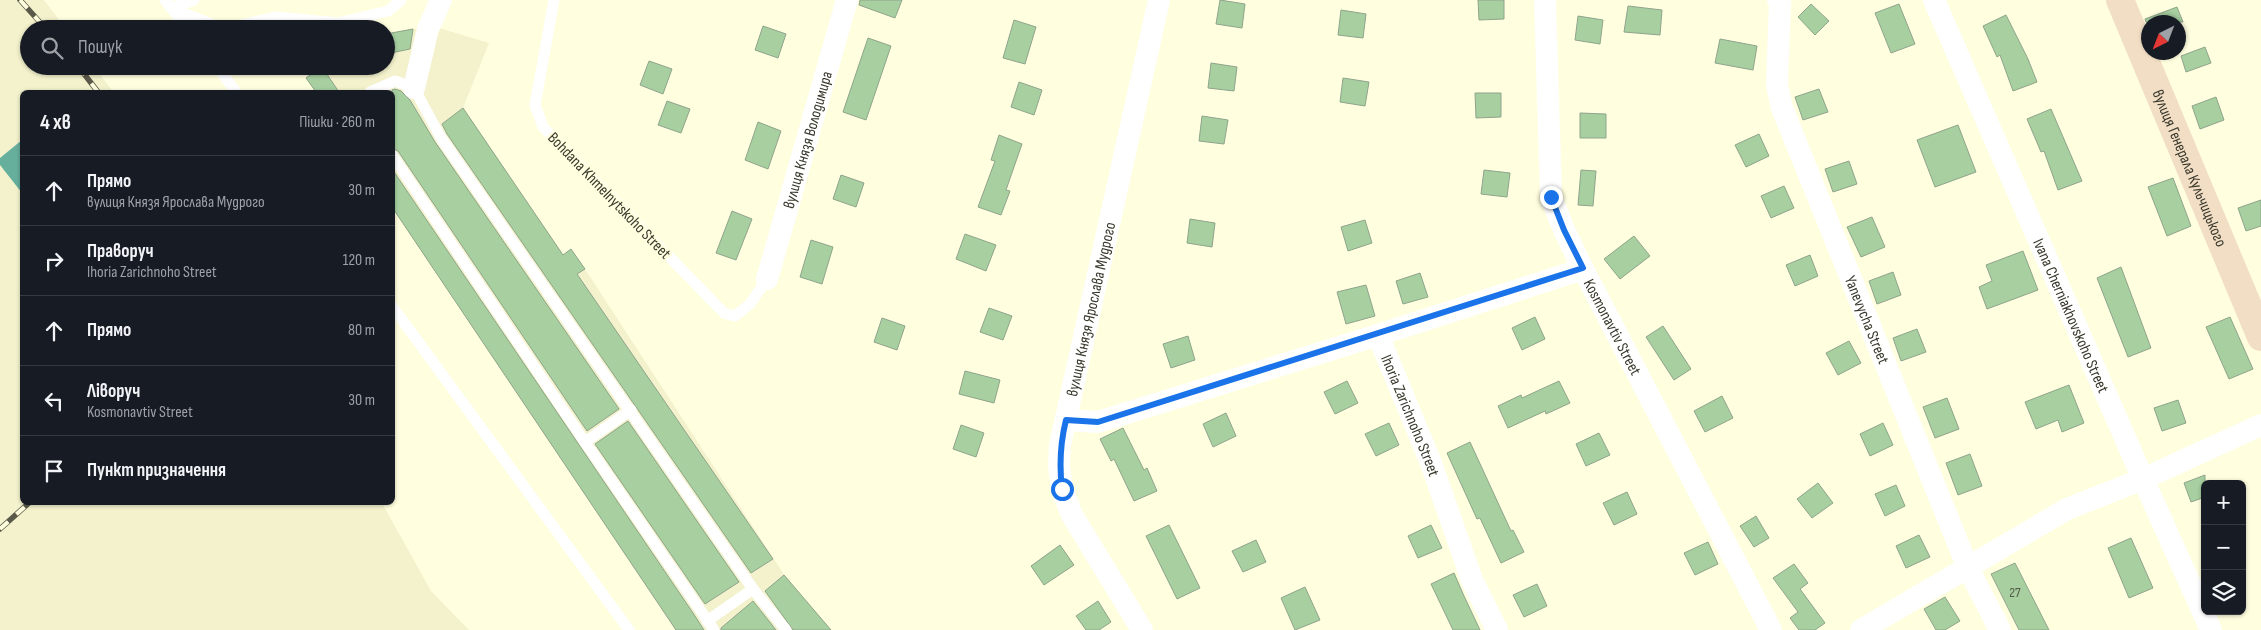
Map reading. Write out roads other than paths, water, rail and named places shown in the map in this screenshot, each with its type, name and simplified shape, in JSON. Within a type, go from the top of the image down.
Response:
[{"type":"street","points":[[414,88],[428,29],[441,0]]},
{"type":"street","name":"вулиця Князя Володимира","points":[[767,279],[847,0]]},
{"type":"street","name":"вулиця Князя Ярослава Мудрого","points":[[1142,630],[1072,515],[1062,489],[1059,466],[1060,445],[1159,0]]},
{"type":"street","name":"Kosmonavtiv Street","points":[[1545,0],[1551,197],[1564,230],[1583,268],[1771,630]]},
{"type":"street","name":"Yanevycha Street","points":[[1780,0],[1777,85],[1782,108],[1968,568],[2000,630]]},
{"type":"street","name":"Ivana Cherniakhovskoho Street","points":[[1934,0],[2143,479],[2212,630]]},
{"type":"street","name":"вулиця Генерала Кульчицького","points":[[2120,0],[2261,337]]},
{"type":"street","points":[[1378,335],[1583,268]]},
{"type":"street","name":"Ihoria Zarichnoho Street","points":[[1066,420],[1098,422],[1378,335],[1431,462],[1472,580],[1497,630]]},
{"type":"street","points":[[1860,630],[1968,568],[2016,537],[2067,509],[2143,479],[2261,425]]},
{"type":"lane","points":[[168,4],[194,0]]},
{"type":"lane","points":[[350,20],[388,11],[402,0]]},
{"type":"lane","name":"Bohdana Khmelnytskoho Street","points":[[554,0],[536,105],[543,127],[724,313],[735,316],[750,304],[767,279]]},
{"type":"lane","points":[[168,4],[181,20]]},
{"type":"lane","points":[[168,4],[204,20]]},
{"type":"lane","points":[[263,20],[276,17],[307,20]]},
{"type":"lane","points":[[224,75],[235,90]]},
{"type":"lane","points":[[374,90],[396,80],[414,88],[441,138],[631,410],[753,589],[786,630]]},
{"type":"lane","points":[[395,159],[584,442],[714,630]]},
{"type":"lane","points":[[395,310],[629,630]]},
{"type":"lane","points":[[584,442],[631,410]]},
{"type":"lane","points":[[707,620],[753,589]]},
{"type":"water","points":[[20,142],[20,190],[0,165],[0,158]]},
{"type":"railway","points":[[20,0],[38,20]]},
{"type":"railway","points":[[85,75],[96,90]]},
{"type":"railway","points":[[0,529],[27,505]]}]
